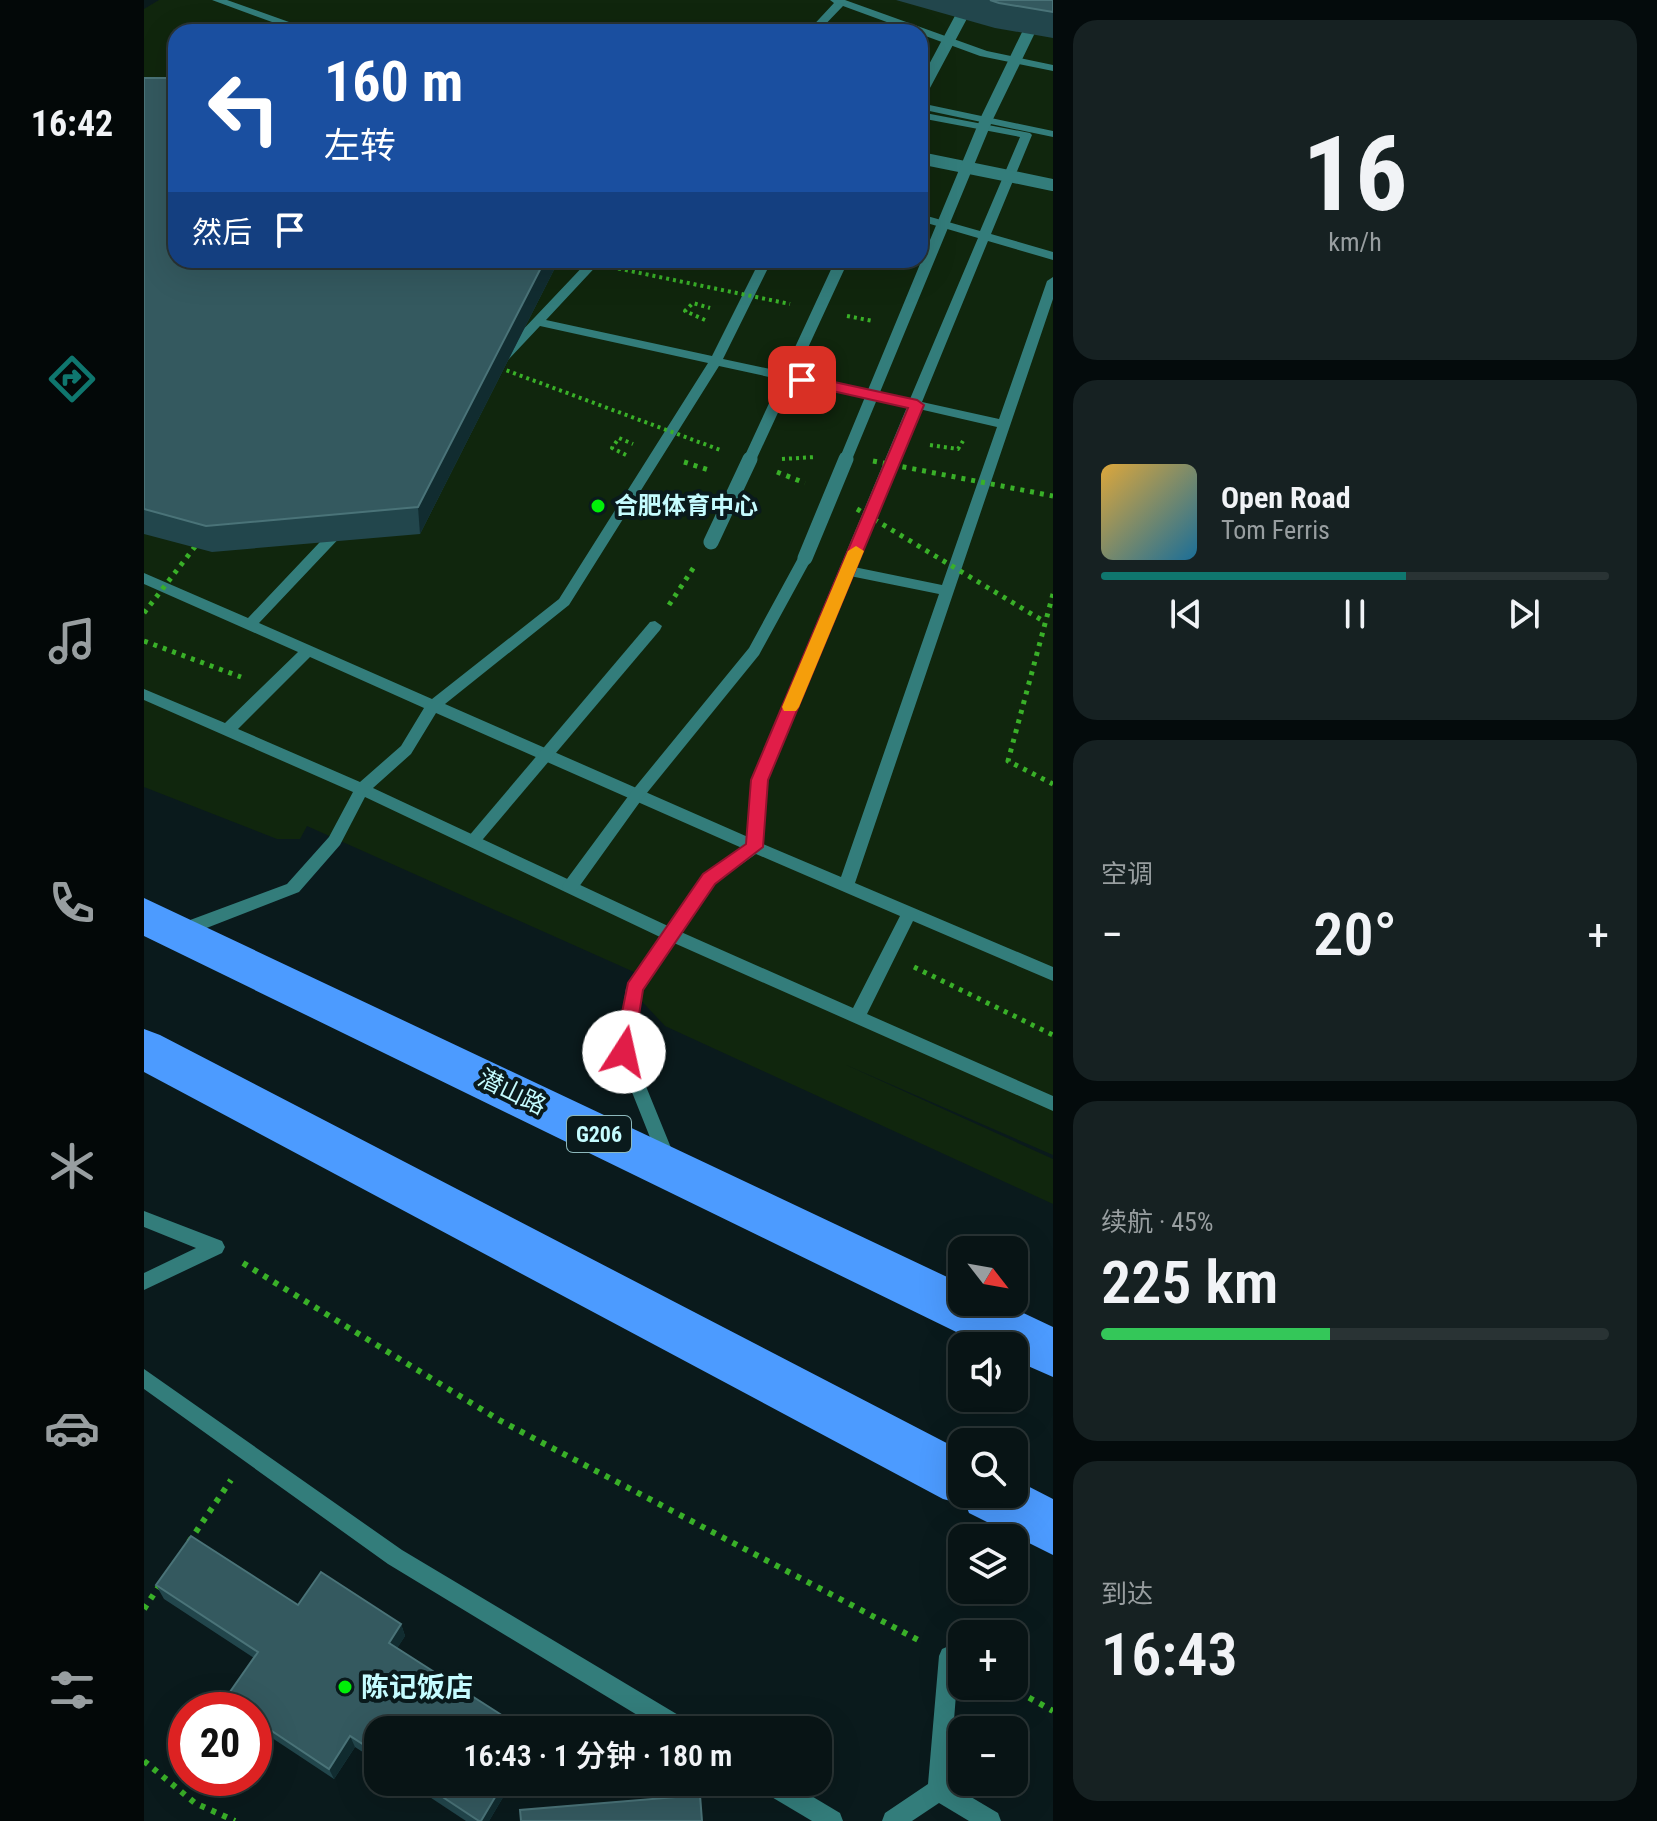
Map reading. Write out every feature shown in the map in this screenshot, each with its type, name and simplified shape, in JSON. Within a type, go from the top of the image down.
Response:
[{"type":"main road","name":"潜山路","points":[[161,924],[1053,1353]]},
{"type":"main road","points":[[144,1049],[948,1473]]},
{"type":"main road","points":[[1015,1508],[1053,1528]]},
{"type":"street","points":[[217,0],[286,24]]},
{"type":"street","points":[[819,24],[838,1],[901,24]]},
{"type":"street","points":[[928,79],[968,4]]},
{"type":"street","points":[[928,262],[987,118],[1036,17]]},
{"type":"street","points":[[275,24],[279,22]]},
{"type":"street","points":[[928,34],[984,54],[1053,68]]},
{"type":"street","points":[[928,107],[1053,134]]},
{"type":"street","points":[[755,847],[759,780],[917,405],[1026,135],[928,117]]},
{"type":"street","points":[[928,160],[1053,185]]},
{"type":"street","points":[[928,219],[1053,256]]},
{"type":"street","points":[[494,366],[588,268]]},
{"type":"street","points":[[161,924],[293,888],[335,841],[362,789],[406,750],[433,706],[564,602],[716,361],[762,268]]},
{"type":"street","points":[[711,542],[838,268]]},
{"type":"street","points":[[570,887],[637,795],[754,651],[805,558],[925,268]]},
{"type":"street","points":[[846,886],[1053,281]]},
{"type":"street","points":[[537,322],[1004,424]]},
{"type":"street","points":[[251,623],[346,523]]},
{"type":"street","points":[[848,571],[947,591]]},
{"type":"street","points":[[144,578],[755,847],[1053,974]]},
{"type":"street","points":[[473,841],[655,626]]},
{"type":"street","points":[[227,730],[309,649]]},
{"type":"street","points":[[144,694],[362,789],[672,935],[1053,1104]]},
{"type":"street","points":[[671,1169],[624,1052],[634,988],[709,879],[755,847]]},
{"type":"street","points":[[857,1017],[909,913]]},
{"type":"street","points":[[144,1219],[216,1247]]},
{"type":"street","points":[[144,1282],[216,1247]]},
{"type":"street","points":[[144,1378],[395,1557],[659,1716]]},
{"type":"street","points":[[938,1790],[948,1668]]},
{"type":"street","points":[[893,1821],[938,1790]]},
{"type":"street","points":[[938,1790],[990,1821]]},
{"type":"street","points":[[791,1796],[832,1821]]},
{"type":"path","points":[[616,268],[901,327]]},
{"type":"path","points":[[494,366],[832,494],[1045,622]]},
{"type":"path","points":[[748,460],[848,456],[1053,496]]},
{"type":"path","points":[[144,613],[201,537]]},
{"type":"path","points":[[655,626],[711,542]]},
{"type":"path","points":[[1053,594],[1008,761],[1053,784]]},
{"type":"path","points":[[144,641],[270,688]]},
{"type":"path","points":[[888,955],[1053,1035]]},
{"type":"path","points":[[216,1247],[499,1420],[948,1655]]},
{"type":"path","points":[[188,1544],[249,1454]]},
{"type":"path","points":[[144,1609],[170,1570]]},
{"type":"path","points":[[1028,1697],[1053,1711]]},
{"type":"path","points":[[144,1761],[195,1803],[235,1821]]},
{"type":"green space","name":"合肥体育中心","points":[[159,0],[1053,0],[1053,1155],[844,1064],[1053,1159],[1053,1204],[665,1026],[634,993],[643,976],[307,826],[300,839],[277,839],[144,787],[144,9]]},
{"type":"building","points":[[990,0],[1053,0],[1053,12],[999,3]]},
{"type":"building","points":[[144,78],[168,78],[168,268],[541,268],[418,507],[206,526],[144,509]]},
{"type":"building","name":"陈记饭店","points":[[191,1536],[298,1605],[321,1572],[401,1624],[389,1643],[503,1716],[364,1716],[364,1745],[350,1736],[329,1769],[272,1731],[272,1692],[230,1692],[258,1652],[156,1585]]},
{"type":"building","points":[[441,1796],[496,1796],[479,1821]]},
{"type":"building","points":[[700,1796],[702,1821],[521,1821],[520,1810]]},
{"type":"slow traffic","points":[[790,707],[856,551]]},
{"type":"place","name":"合肥体育中心","points":[[598,506]]},
{"type":"place","name":"陈记饭店","points":[[345,1687]]},
{"type":"route","points":[[624,1052],[634,988],[709,879],[755,847],[759,780],[917,405],[802,380]]}]
